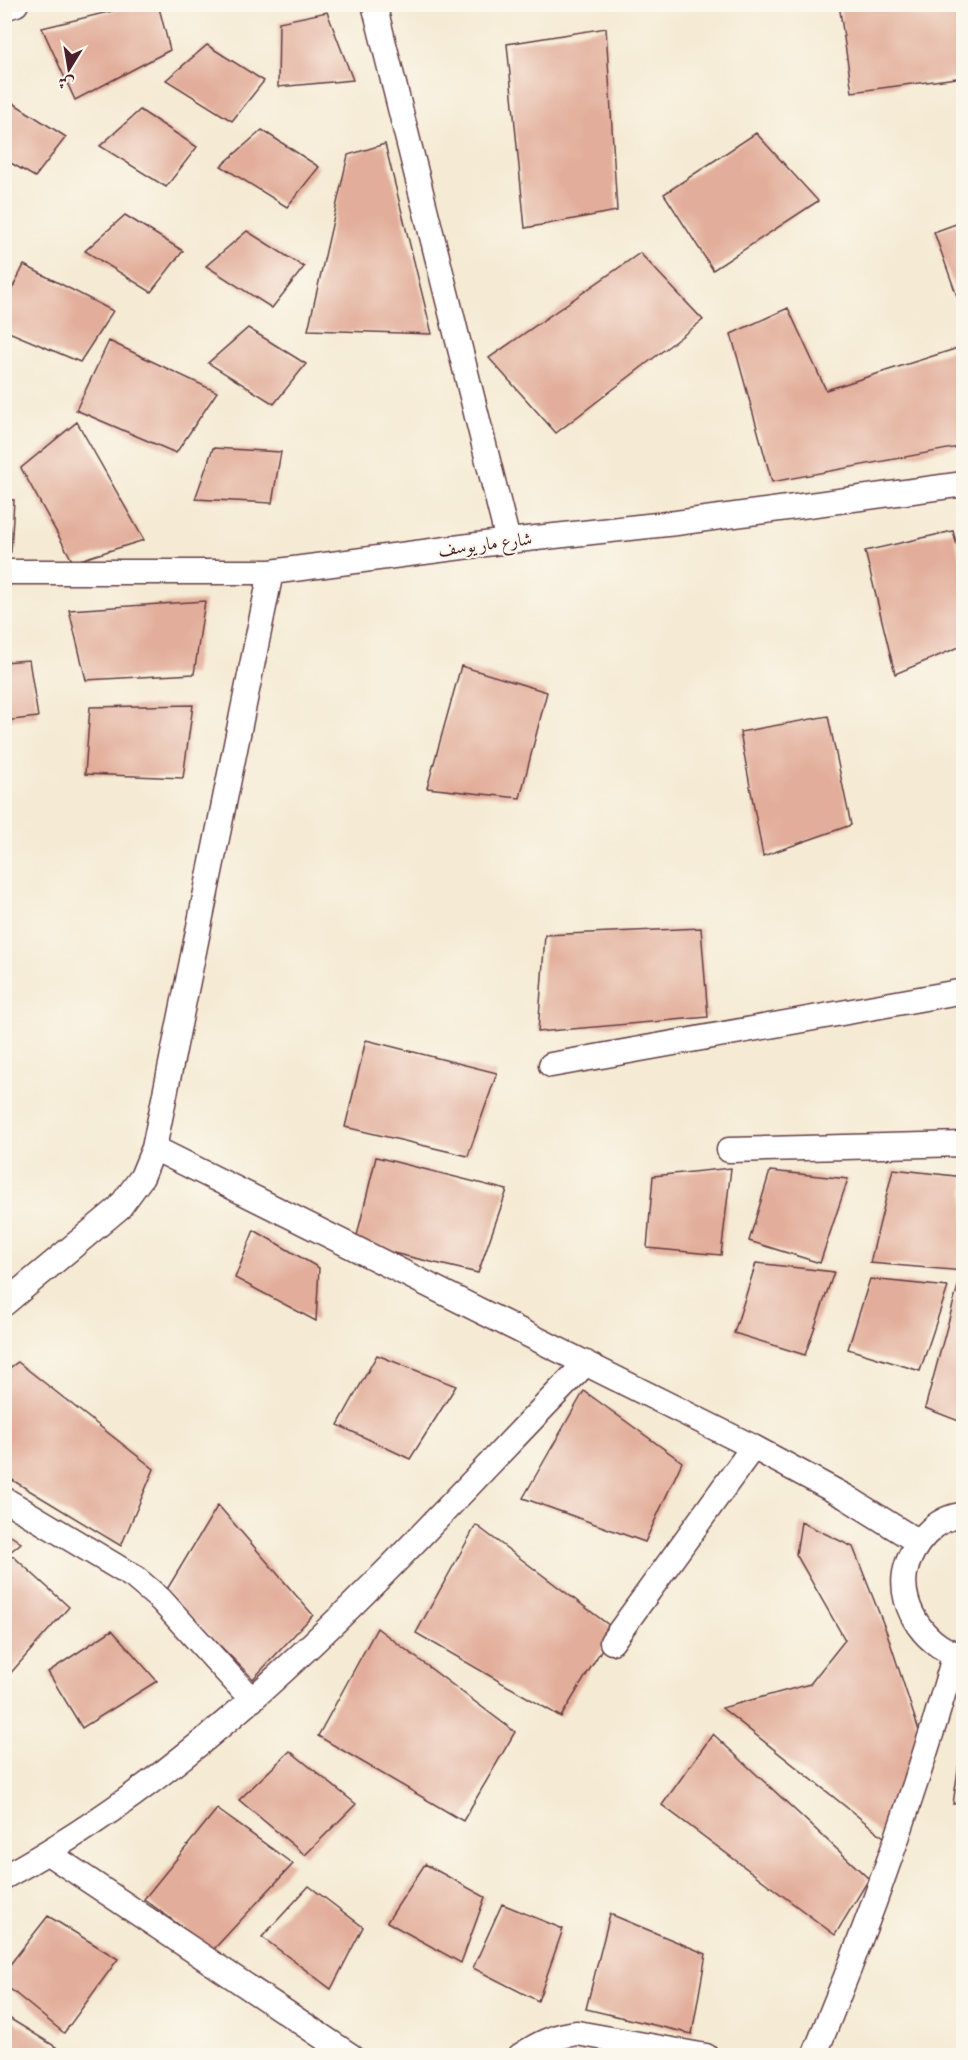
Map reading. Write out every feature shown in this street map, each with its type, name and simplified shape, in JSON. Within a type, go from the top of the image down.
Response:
[{"type":"street","points":[[4,8],[16,4]]},
{"type":"street","points":[[374,4],[508,541]]},
{"type":"street","name":"شارع مار يوسف","points":[[4,572],[271,572],[508,541],[676,523],[963,484]]},
{"type":"street","points":[[4,1304],[119,1208],[142,1177],[154,1148],[271,572]]},
{"type":"street","points":[[551,1065],[963,991]]},
{"type":"street","points":[[729,1150],[963,1144]]},
{"type":"street","points":[[154,1148],[753,1447],[846,1497],[918,1542]]},
{"type":"street","points":[[4,1877],[48,1853],[172,1767],[252,1700],[330,1629],[586,1363]]},
{"type":"street","points":[[612,1642],[753,1447]]},
{"type":"street","points":[[4,1499],[134,1577],[161,1600],[252,1700]]},
{"type":"street","points":[[814,2055],[867,1927],[959,1654],[926,1637],[908,1608],[905,1574],[918,1542],[936,1525],[963,1515]]},
{"type":"street","points":[[48,1853],[351,2055]]},
{"type":"street","points":[[520,2055],[542,2041],[577,2033],[706,2055]]},
{"type":"building","points":[[141,4],[158,4],[170,50],[75,100],[42,28]]},
{"type":"building","points":[[839,4],[964,4],[964,77],[852,92]]},
{"type":"building","points":[[327,12],[353,80],[278,87],[279,22]]},
{"type":"building","points":[[606,28],[617,211],[525,228],[507,44]]},
{"type":"building","points":[[207,45],[264,81],[232,121],[166,80]]},
{"type":"building","points":[[10,101],[66,137],[35,177],[4,159],[4,105]]},
{"type":"building","points":[[140,110],[197,147],[166,187],[100,146]]},
{"type":"building","points":[[262,130],[319,167],[287,207],[221,166]]},
{"type":"building","points":[[756,133],[818,201],[713,270],[664,194]]},
{"type":"building","points":[[385,144],[432,334],[308,330],[348,155]]},
{"type":"building","points":[[125,215],[183,251],[151,292],[85,251]]},
{"type":"building","points":[[964,221],[964,313],[963,313],[934,232]]},
{"type":"building","points":[[247,231],[304,267],[272,308],[206,266]]},
{"type":"building","points":[[640,253],[703,320],[556,433],[489,358]]},
{"type":"building","points":[[24,265],[113,311],[80,362],[4,330],[4,305]]},
{"type":"building","points":[[788,308],[826,390],[958,348],[964,370],[964,446],[772,482],[731,334]]},
{"type":"building","points":[[248,328],[306,364],[274,404],[208,363]]},
{"type":"building","points":[[109,341],[217,392],[176,453],[76,410]]},
{"type":"building","points":[[77,422],[144,540],[73,562],[21,468]]},
{"type":"building","points":[[213,448],[281,452],[272,503],[195,499]]},
{"type":"building","points":[[4,499],[14,500],[11,552],[4,552]]},
{"type":"building","points":[[953,531],[964,572],[964,645],[895,674],[865,551]]},
{"type":"building","points":[[205,601],[194,674],[86,680],[69,610]]},
{"type":"building","points":[[29,660],[38,717],[4,721],[4,662]]},
{"type":"building","points":[[461,666],[547,692],[520,798],[427,788]]},
{"type":"building","points":[[193,705],[183,778],[85,774],[90,707]]},
{"type":"building","points":[[828,716],[851,825],[763,856],[740,732]]},
{"type":"building","points":[[701,928],[708,1017],[538,1032],[545,935]]},
{"type":"building","points":[[366,1040],[497,1073],[468,1156],[345,1127]]},
{"type":"building","points":[[376,1157],[507,1190],[478,1273],[355,1244]]},
{"type":"building","points":[[731,1168],[721,1255],[647,1248],[653,1176]]},
{"type":"building","points":[[893,1169],[964,1177],[964,1271],[870,1263]]},
{"type":"building","points":[[770,1171],[848,1179],[820,1263],[749,1241]]},
{"type":"building","points":[[254,1230],[319,1268],[316,1321],[235,1278]]},
{"type":"building","points":[[756,1263],[834,1272],[805,1355],[734,1333]]},
{"type":"building","points":[[870,1279],[948,1287],[920,1371],[848,1349]]},
{"type":"building","points":[[958,1286],[964,1288],[964,1423],[925,1408]]},
{"type":"building","points":[[377,1355],[456,1386],[410,1459],[338,1425]]},
{"type":"building","points":[[18,1362],[154,1469],[121,1546],[4,1475],[4,1372]]},
{"type":"building","points":[[584,1391],[682,1462],[645,1542],[523,1498]]},
{"type":"building","points":[[218,1505],[313,1615],[253,1679],[166,1591]]},
{"type":"building","points":[[801,1522],[853,1547],[887,1633],[922,1740],[890,1842],[722,1708],[810,1684],[845,1640],[796,1554]]},
{"type":"building","points":[[476,1525],[614,1629],[561,1717],[416,1633]]},
{"type":"building","points":[[4,1531],[21,1543],[4,1557]]},
{"type":"building","points":[[13,1556],[69,1607],[8,1676],[4,1673],[4,1564]]},
{"type":"building","points":[[377,1628],[515,1732],[463,1821],[318,1736]]},
{"type":"building","points":[[112,1630],[157,1681],[82,1728],[48,1672]]},
{"type":"building","points":[[713,1734],[869,1879],[835,1935],[662,1805]]},
{"type":"building","points":[[962,1742],[964,1802],[953,1804]]},
{"type":"building","points":[[290,1751],[356,1804],[305,1855],[239,1800]]},
{"type":"building","points":[[217,1809],[293,1864],[213,1950],[144,1899]]},
{"type":"building","points":[[425,1864],[485,1897],[461,1963],[387,1922]]},
{"type":"building","points":[[309,1886],[363,1927],[331,1989],[262,1937]]},
{"type":"building","points":[[502,1904],[563,1929],[538,2001],[473,1968]]},
{"type":"building","points":[[610,1914],[706,1954],[692,2034],[586,2009]]},
{"type":"building","points":[[48,1916],[118,1959],[64,2033],[4,1984],[4,1972]]},
{"type":"building","points":[[4,2015],[56,2047],[50,2056],[4,2056]]}]
